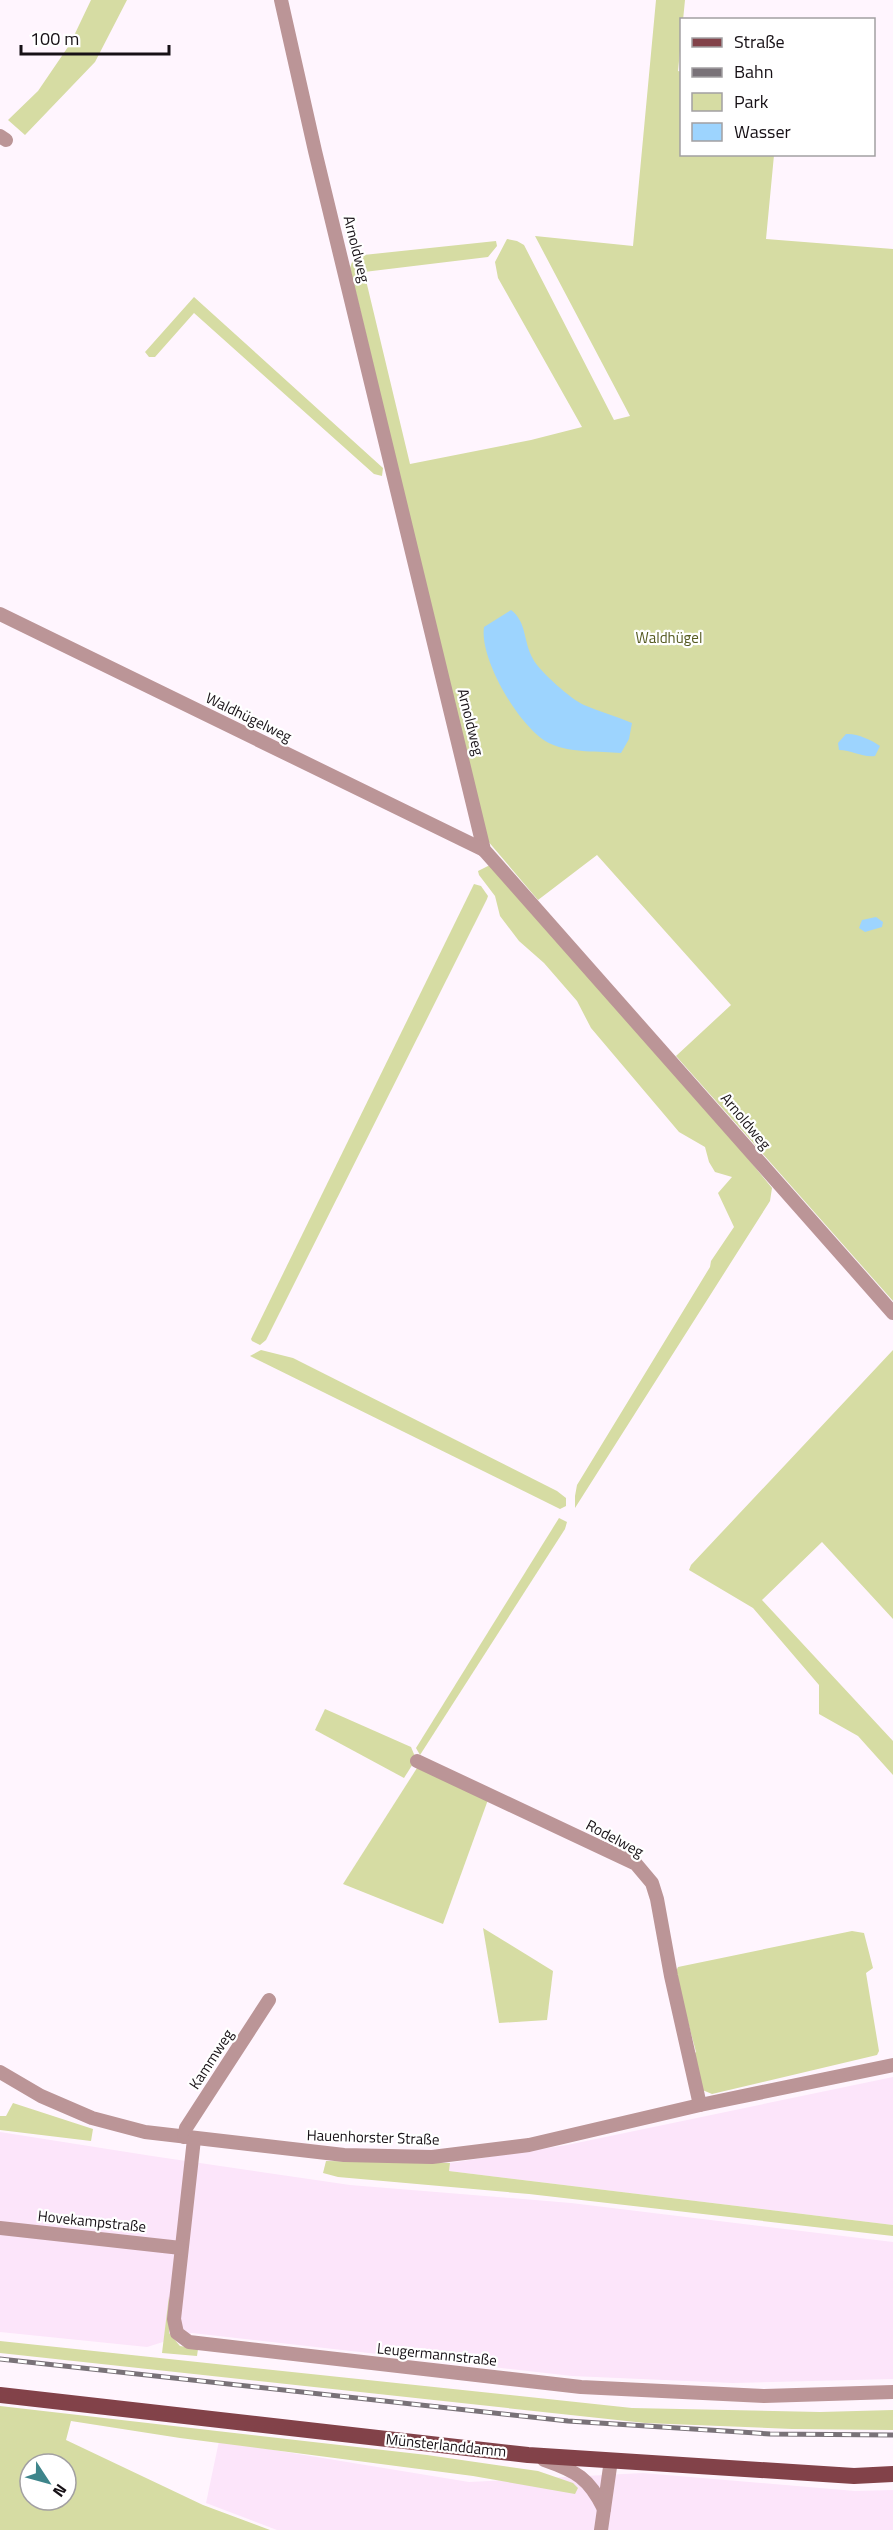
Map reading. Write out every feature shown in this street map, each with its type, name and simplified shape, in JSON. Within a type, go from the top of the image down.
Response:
[{"type":"main road","name":"Münsterlanddamm","points":[[0,2395],[528,2455],[854,2476],[893,2474]]},
{"type":"street","name":"Arnoldweg","points":[[281,0],[315,151],[484,850],[893,1313]]},
{"type":"street","name":"Waldhügelweg","points":[[0,614],[484,850]]},
{"type":"street","name":"Rodelweg","points":[[417,1761],[636,1864],[652,1883],[662,1920],[671,1976],[700,2105]]},
{"type":"street","name":"Kammweg","points":[[189,2138],[186,2128],[269,2000]]},
{"type":"street","name":"Hauenhorster Straße","points":[[0,2072],[41,2096],[92,2118],[145,2132],[344,2155],[432,2157],[529,2145],[700,2105],[893,2065]]},
{"type":"street","name":"Leugermannstraße","points":[[189,2138],[174,2312],[175,2326],[182,2339],[200,2344],[603,2388],[764,2396],[893,2392]]},
{"type":"street","name":"Hovekampstraße","points":[[0,2228],[180,2248]]},
{"type":"street","points":[[528,2455],[566,2467],[584,2478],[595,2490],[604,2509]]},
{"type":"street","points":[[601,2530],[611,2460]]},
{"type":"shaded area","points":[[893,2077],[893,2225],[449,2171],[450,2163],[567,2145]]},
{"type":"shaded area","points":[[0,2132],[350,2185],[571,2203],[893,2242],[893,2379],[733,2383],[572,2376],[192,2333],[147,2347],[0,2332]]},
{"type":"shaded area","points":[[219,2441],[469,2482],[643,2473],[855,2491],[893,2490],[893,2530],[277,2530],[206,2503]]},
{"type":"green space","points":[[91,0],[127,0],[95,62],[25,135],[8,120],[38,91],[70,44]]},
{"type":"green space","name":"Waldhügel","points":[[656,0],[685,0],[683,18],[680,18],[678,71],[680,72],[680,156],[774,156],[766,239],[893,249],[893,1301],[676,1056],[731,1005],[597,855],[538,900],[487,840],[350,268],[354,256],[496,241],[497,246],[488,257],[364,272],[410,464],[531,440],[582,427],[498,278],[495,262],[507,239],[524,245],[614,420],[630,416],[535,236],[633,246]]},
{"type":"green space","points":[[194,297],[383,468],[382,476],[374,474],[194,313],[155,357],[149,357],[145,352]]},
{"type":"green space","points":[[490,865],[725,1130],[772,1188],[770,1201],[575,1508],[577,1485],[710,1267],[711,1261],[734,1227],[718,1193],[732,1177],[715,1172],[709,1162],[705,1147],[679,1132],[591,1028],[577,1001],[544,963],[519,941],[500,916],[495,896],[479,875],[478,871]]},
{"type":"green space","points":[[474,884],[481,886],[488,896],[487,899],[266,1340],[260,1345],[251,1339]]},
{"type":"green space","points":[[261,1350],[293,1358],[557,1491],[566,1498],[566,1506],[560,1509],[250,1356]]},
{"type":"green space","points":[[893,1350],[893,1619],[822,1542],[762,1600],[893,1741],[893,1775],[858,1736],[819,1714],[819,1685],[753,1608],[689,1570],[691,1565]]},
{"type":"green space","points":[[559,1518],[567,1522],[565,1529],[420,1755],[416,1748]]},
{"type":"green space","points":[[325,1709],[411,1747],[416,1759],[404,1778],[315,1730]]},
{"type":"green space","points":[[417,1768],[489,1797],[443,1924],[343,1884]]},
{"type":"green space","points":[[483,1928],[553,1971],[547,2020],[499,2023]]},
{"type":"green space","points":[[852,1931],[864,1933],[873,1968],[866,1973],[879,2051],[877,2055],[712,2094],[700,2089],[694,2054],[696,2052],[675,1973],[678,1967]]},
{"type":"green space","points":[[13,2103],[93,2129],[91,2141],[0,2130],[0,2116],[6,2116]]},
{"type":"green space","points":[[326,2161],[450,2163],[449,2171],[893,2225],[893,2236],[529,2194],[338,2177],[323,2173]]},
{"type":"green space","points":[[169,2296],[169,2333],[180,2346],[198,2349],[197,2356],[162,2353]]},
{"type":"green space","points":[[0,2341],[632,2408],[820,2412],[893,2410],[893,2430],[792,2429],[645,2423],[0,2353]]},
{"type":"green space","points":[[0,2406],[427,2455],[538,2471],[573,2483],[578,2488],[575,2494],[473,2476],[180,2438],[71,2421],[66,2440],[203,2505],[270,2530],[0,2530]]},
{"type":"water","points":[[511,610],[520,620],[533,659],[549,678],[579,702],[632,723],[629,739],[621,753],[576,750],[551,744],[539,737],[515,710],[495,675],[484,641],[484,627]]},
{"type":"water","points":[[846,734],[864,737],[880,746],[875,756],[839,750],[838,743]]},
{"type":"water","points":[[876,917],[883,922],[882,927],[865,932],[859,928],[862,920]]},
{"type":"railway","points":[[0,2359],[568,2421],[770,2434],[893,2435]]}]
